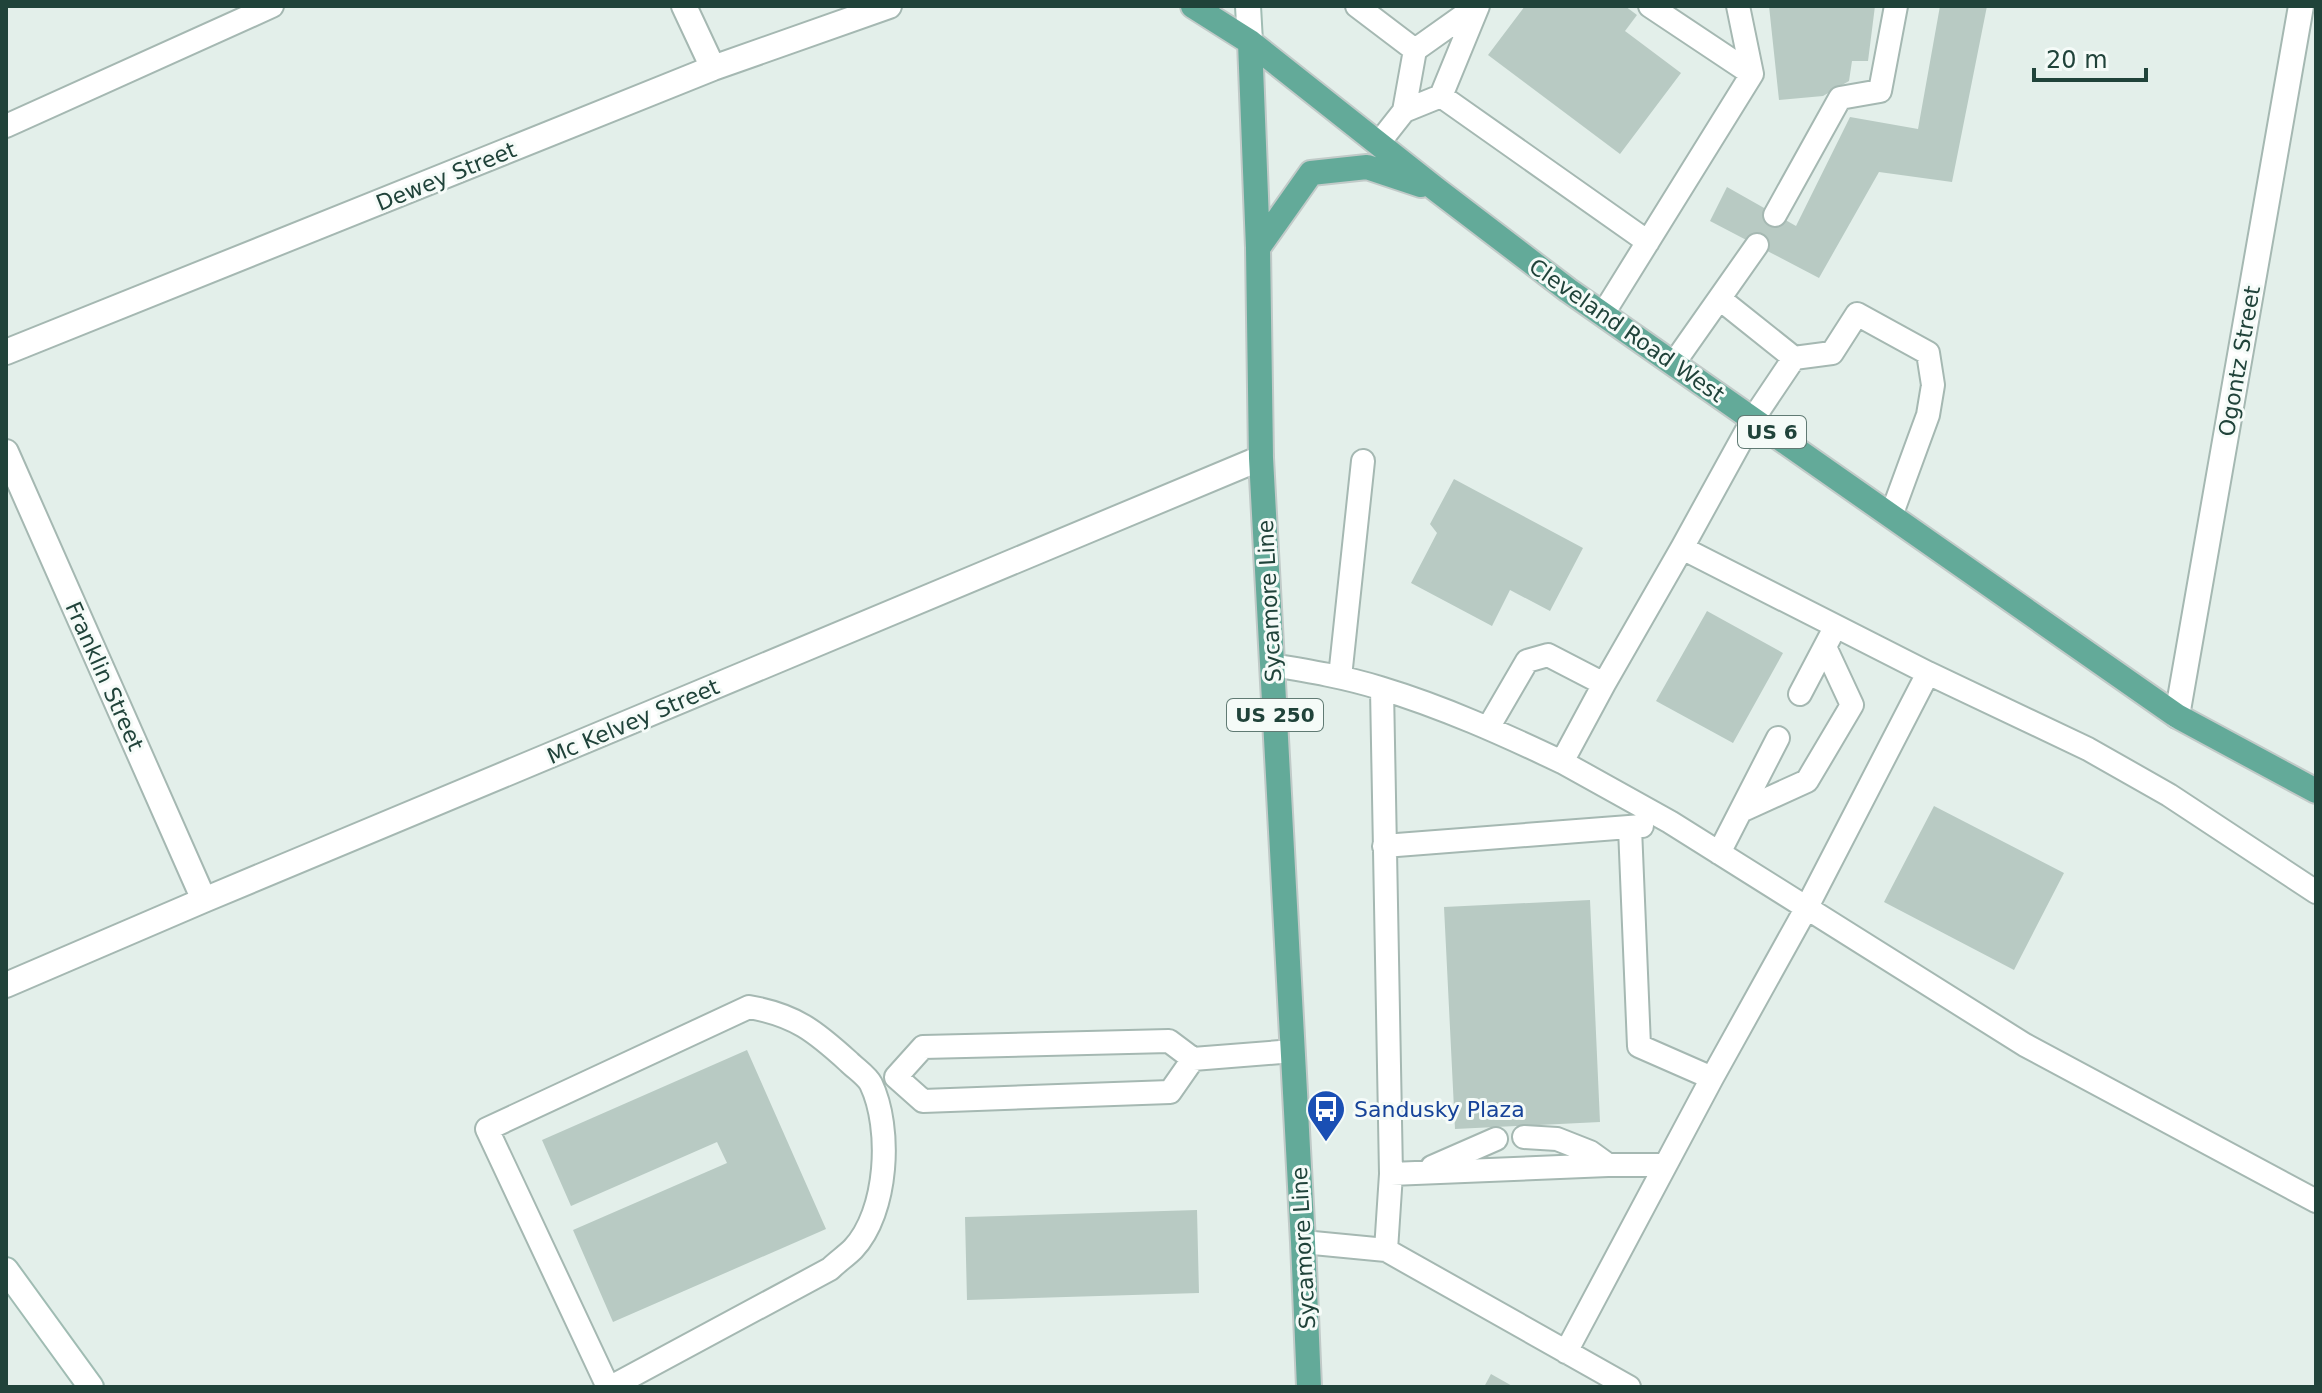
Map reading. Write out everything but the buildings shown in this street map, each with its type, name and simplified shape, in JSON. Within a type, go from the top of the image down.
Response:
[{"type":"main road","name":"Cleveland Road West","points":[[1193,6],[1250,42],[1437,190],[1603,314],[2177,716],[2316,791]]},
{"type":"main road","name":"Sycamore Line","points":[[1250,42],[1258,248],[1261,458],[1309,1387]]},
{"type":"main road","points":[[1258,248],[1311,173],[1367,167],[1437,190]]},
{"type":"street","points":[[684,6],[713,68]]},
{"type":"street","name":"Dewey Street","points":[[6,352],[713,68],[889,6]]},
{"type":"street","name":"Sycamore Line","points":[[1248,6],[1250,42]]},
{"type":"street","name":"Ogontz Street","points":[[2177,716],[2301,6]]},
{"type":"street","name":"Franklin Street","points":[[6,452],[204,900]]},
{"type":"street","name":"Mc Kelvey Street","points":[[6,985],[1261,458]]},
{"type":"street","points":[[6,1270],[91,1387]]},
{"type":"lane","points":[[6,126],[272,6]]},
{"type":"lane","points":[[1357,6],[1415,50]]},
{"type":"lane","points":[[1378,144],[1404,111],[1415,50],[1478,6]]},
{"type":"lane","points":[[1404,111],[1441,96],[1478,6]]},
{"type":"lane","points":[[1650,6],[1752,74]]},
{"type":"lane","points":[[1603,314],[1752,74],[1738,6]]},
{"type":"lane","points":[[1775,215],[1840,98],[1880,91],[1896,6]]},
{"type":"lane","points":[[1441,96],[1648,242]]},
{"type":"lane","points":[[1674,363],[1757,245]]},
{"type":"lane","points":[[1720,299],[1794,358],[1832,353],[1857,314],[1928,353],[1933,385],[1928,415],[1891,516]]},
{"type":"lane","points":[[1562,762],[1753,419],[1794,358]]},
{"type":"lane","points":[[1340,677],[1363,461]]},
{"type":"lane","points":[[1682,548],[1928,673],[2088,749],[2169,795],[2316,892]]},
{"type":"lane","points":[[1800,694],[1836,626]]},
{"type":"lane","points":[[1741,811],[1807,781],[1852,705],[1825,647]]},
{"type":"lane","points":[[1488,728],[1527,661],[1548,655],[1604,684]]},
{"type":"lane","points":[[1272,665],[1340,677],[1382,689],[1488,728],[1562,762],[1670,822],[2025,1045],[2316,1201]]},
{"type":"lane","points":[[1566,1352],[1807,907],[1928,673]]},
{"type":"lane","points":[[1382,689],[1391,1174],[1386,1250]]},
{"type":"lane","points":[[1719,853],[1778,738]]},
{"type":"lane","points":[[1384,846],[1630,828],[1670,822]]},
{"type":"lane","points":[[1630,828],[1639,1046],[1712,1078]]},
{"type":"lane","points":[[749,1007],[776,1012],[817,1033],[870,1082],[880,1116],[885,1153],[879,1196],[867,1228],[854,1248],[830,1269],[610,1387],[487,1129],[749,1007]]},
{"type":"lane","points":[[870,1082],[896,1077],[923,1047],[1169,1041],[1193,1059],[1293,1051]]},
{"type":"lane","points":[[896,1077],[923,1101],[1170,1092],[1193,1059]]},
{"type":"lane","points":[[1524,1137],[1557,1139],[1590,1152],[1608,1165]]},
{"type":"lane","points":[[1423,1171],[1496,1139]]},
{"type":"lane","points":[[1391,1174],[1665,1165]]},
{"type":"lane","points":[[1303,1242],[1386,1250],[1629,1387]]},
{"type":"place","name":"Sandusky Plaza","points":[[1326,1143]]}]
